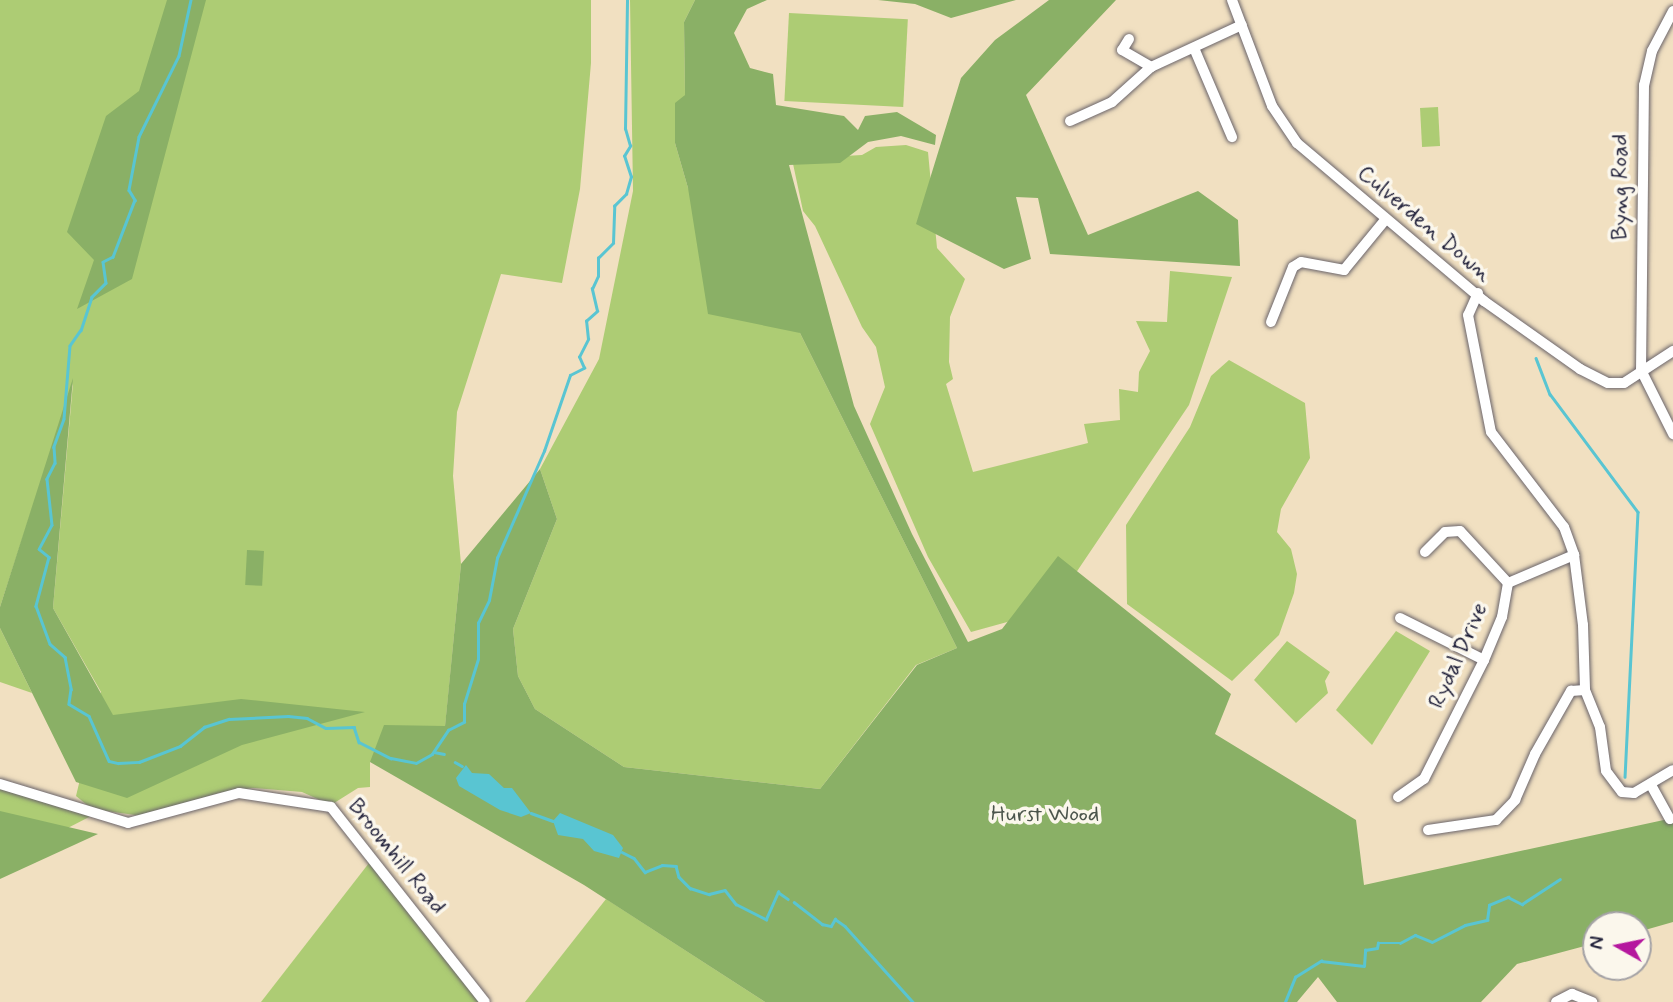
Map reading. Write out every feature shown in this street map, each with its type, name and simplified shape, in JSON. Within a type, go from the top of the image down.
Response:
[{"type":"street","name":"Culverden Down","points":[[1232,0],[1281,122],[1297,143],[1385,220],[1478,293],[1594,377],[1618,385],[1661,354],[1673,351]]},
{"type":"street","name":"Byng Road","points":[[1641,370],[1644,85],[1653,51],[1673,11]]},
{"type":"street","points":[[1070,121],[1112,102],[1151,67],[1242,25]]},
{"type":"street","points":[[1129,39],[1122,50],[1151,67]]},
{"type":"street","points":[[1194,48],[1232,137]]},
{"type":"street","points":[[1272,322],[1293,267],[1301,262],[1344,270],[1385,220]]},
{"type":"street","points":[[1478,293],[1468,315],[1491,432],[1564,527],[1574,555],[1583,625],[1585,690],[1601,727],[1606,771],[1622,792],[1651,785],[1673,770]]},
{"type":"street","points":[[1641,370],[1673,433]]},
{"type":"street","points":[[1425,552],[1446,532],[1460,531],[1508,583]]},
{"type":"street","name":"Rydal Drive","points":[[1398,797],[1424,779],[1484,660],[1502,617],[1508,583],[1574,555]]},
{"type":"street","points":[[1400,618],[1484,660]]},
{"type":"street","points":[[1428,830],[1496,820],[1515,800],[1571,691],[1585,690]]},
{"type":"street","name":"Broomhill Road","points":[[0,784],[128,823],[239,793],[331,807],[485,1002]]},
{"type":"street","points":[[1651,785],[1670,819]]},
{"type":"street","points":[[1556,1002],[1572,994],[1592,1002]]},
{"type":"green space","points":[[0,0],[591,0],[591,63],[580,189],[562,283],[501,274],[457,412],[453,476],[461,564],[445,727],[370,762],[370,787],[358,788],[331,805],[302,792],[253,788],[219,793],[142,816],[92,809],[76,796],[101,692],[53,608],[73,383],[0,607]]},
{"type":"green space","points":[[167,0],[206,0],[132,279],[77,309],[94,260],[67,232],[106,116],[139,91]]},
{"type":"green space","points":[[630,0],[695,0],[684,22],[685,95],[675,143],[688,188],[800,333],[957,648],[916,665],[820,789],[624,767],[535,709],[518,676],[513,629],[557,519],[540,469],[599,359],[633,191]]},
{"type":"green space","name":"Hurst Wood","points":[[695,0],[767,0],[747,9],[734,33],[750,68],[773,74],[776,105],[844,116],[858,130],[865,116],[897,112],[936,135],[935,145],[901,136],[868,142],[840,163],[789,165],[854,406],[912,534],[968,642],[1002,629],[1058,556],[1231,694],[1215,734],[1356,820],[1364,885],[1673,818],[1673,922],[1652,928],[1652,911],[1582,911],[1582,947],[1517,964],[1481,1002],[1337,1002],[1318,977],[1297,1002],[765,1002],[584,885],[370,762],[384,725],[445,726],[461,564],[540,469],[557,519],[513,629],[518,676],[535,709],[624,767],[820,789],[917,665],[957,648],[800,333],[708,314],[688,188],[675,143],[675,103],[685,95],[684,22]]},
{"type":"green space","points":[[878,0],[1016,0],[951,18],[915,4]]},
{"type":"green space","points":[[1049,0],[1116,0],[1026,95],[1088,235],[1198,191],[1238,220],[1240,266],[1050,254],[1038,198],[1016,197],[1031,259],[1004,269],[916,224],[961,78],[995,40]]},
{"type":"green space","points":[[789,13],[908,19],[903,107],[784,101]]},
{"type":"green space","points":[[1438,107],[1440,146],[1422,147],[1420,108]]},
{"type":"green space","points":[[906,145],[928,152],[937,248],[965,279],[950,317],[949,362],[953,379],[946,384],[973,472],[1088,443],[1084,424],[1120,420],[1119,389],[1138,392],[1139,372],[1150,351],[1136,321],[1167,322],[1170,271],[1232,277],[1189,405],[1057,601],[1036,614],[971,632],[928,557],[870,424],[885,387],[876,347],[862,327],[815,226],[803,211],[792,159],[862,155],[876,147]]},
{"type":"green space","points":[[1229,360],[1305,403],[1310,458],[1281,509],[1277,532],[1291,549],[1297,574],[1294,593],[1279,635],[1232,681],[1127,604],[1126,525],[1190,427],[1211,376]]},
{"type":"green space","points":[[73,378],[53,608],[113,715],[241,699],[365,712],[242,745],[127,798],[76,782],[0,628],[0,607]]},
{"type":"green space","points":[[247,550],[264,551],[262,586],[245,585]]},
{"type":"green space","points":[[0,628],[32,693],[0,682]]},
{"type":"green space","points":[[1396,631],[1430,651],[1372,745],[1336,710]]},
{"type":"green space","points":[[1287,641],[1330,672],[1325,681],[1328,693],[1296,723],[1254,680]]},
{"type":"green space","points":[[0,788],[91,816],[0,863]]},
{"type":"green space","points":[[0,811],[98,834],[0,879]]},
{"type":"green space","points":[[369,863],[480,1002],[261,1002]]},
{"type":"green space","points":[[606,899],[765,1002],[525,1002]]},
{"type":"water","points":[[466,765],[472,773],[489,774],[504,788],[512,788],[531,813],[521,817],[500,810],[459,786],[456,778]]},
{"type":"water","points":[[560,813],[613,835],[623,848],[619,858],[594,851],[583,839],[558,835],[553,821]]},
{"type":"waterway","points":[[191,0],[179,56],[139,137],[129,190],[135,200],[113,257],[103,262],[106,283],[92,297],[81,330],[70,346],[64,419],[54,447],[55,463],[47,479],[52,525],[39,549],[49,557],[36,606],[50,644],[65,657],[71,689],[69,704],[89,716],[109,761],[118,763],[139,762],[180,746],[204,727],[229,719],[288,716],[307,718],[326,728],[354,727],[359,742],[391,758],[416,763],[432,754],[448,730],[464,722],[464,704],[478,659],[478,623],[489,600],[497,558],[544,451],[570,375],[584,368],[579,357],[588,339],[586,321],[597,311],[592,289],[598,276],[598,258],[613,243],[614,206],[626,194],[631,177],[624,156],[630,146],[625,129],[627,0]]},
{"type":"waterway","points":[[1536,358],[1550,394],[1638,512],[1625,777]]},
{"type":"waterway","points":[[434,752],[444,754]]},
{"type":"waterway","points":[[455,762],[462,766]]},
{"type":"waterway","points":[[531,813],[553,821]]},
{"type":"waterway","points":[[622,852],[634,858],[645,872],[662,865],[676,866],[679,877],[690,888],[709,894],[725,890],[736,904],[766,919],[778,892],[788,899]]},
{"type":"waterway","points":[[1285,1002],[1295,977],[1321,961],[1364,966],[1365,950],[1377,948],[1378,943],[1400,943],[1415,935],[1432,942],[1465,925],[1487,920],[1489,905],[1508,897],[1522,904],[1560,879]]},
{"type":"waterway","points":[[794,902],[822,924],[831,926],[835,919],[845,926],[913,1002]]}]
